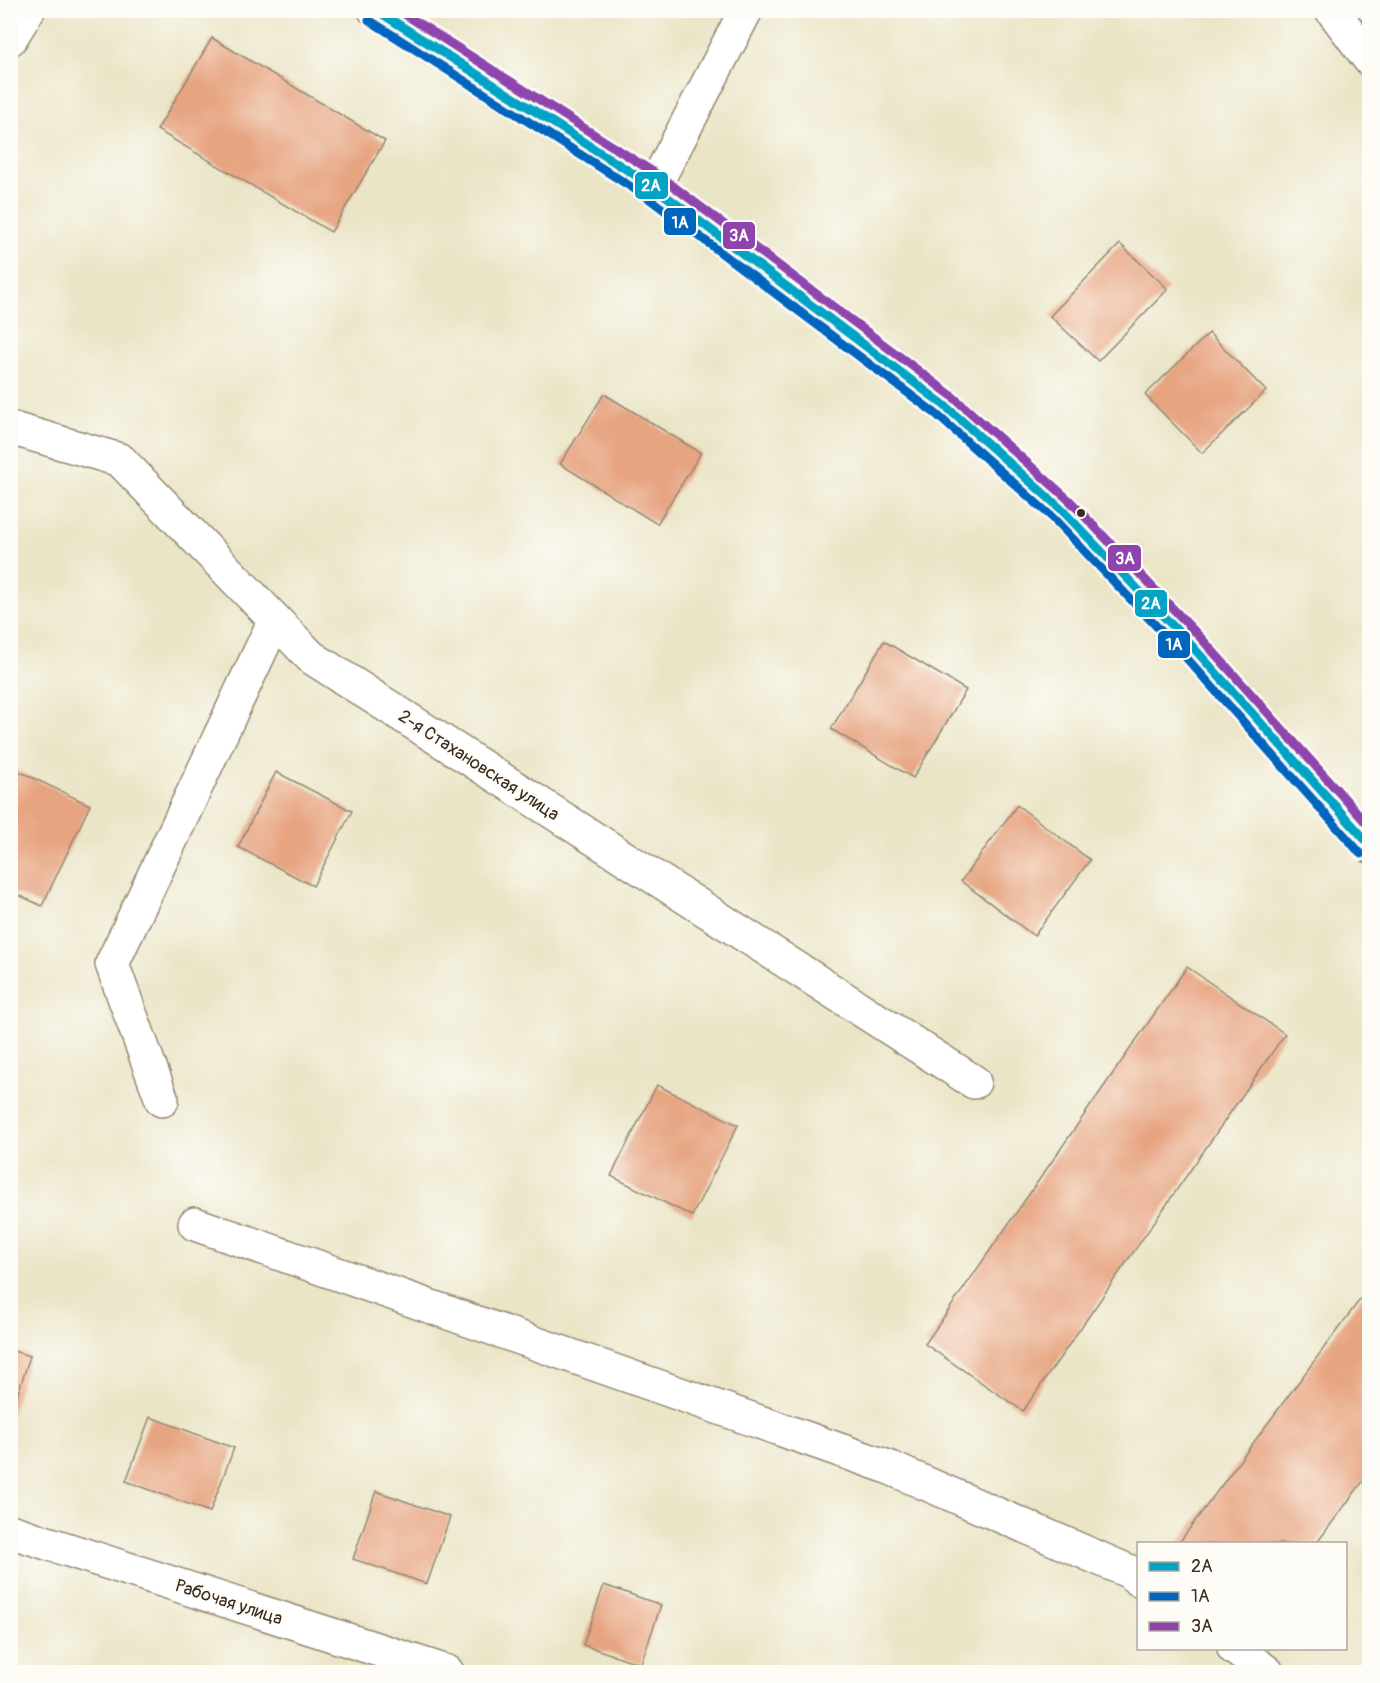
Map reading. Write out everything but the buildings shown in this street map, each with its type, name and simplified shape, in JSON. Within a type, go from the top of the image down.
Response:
[{"type":"street","points":[[10,39],[28,10]]},
{"type":"street","points":[[375,10],[654,188],[944,405],[1061,509],[1191,645],[1367,838]]},
{"type":"street","points":[[654,188],[746,10]]},
{"type":"street","points":[[1332,10],[1370,60]]},
{"type":"street","name":"2-я Стахановская улица","points":[[10,428],[120,460],[311,657],[974,1082]]},
{"type":"street","points":[[162,1100],[112,964],[275,620]]},
{"type":"street","points":[[195,1224],[888,1467],[1128,1571],[1137,1578]]},
{"type":"street","name":"Рабочая улица","points":[[10,1531],[447,1672]]},
{"type":"street","points":[[1237,1650],[1267,1672]]},
{"type":"transit line","name":"2А","points":[[376,10],[654,187],[944,405],[1061,509],[1191,645],[1370,845]]},
{"type":"transit line","name":"3А","points":[[398,10],[661,177],[952,396],[1070,501],[1200,637],[1370,827]]},
{"type":"transit line","name":"1А","points":[[369,20],[647,197],[936,414],[1053,518],[1182,653],[1361,854]]}]
